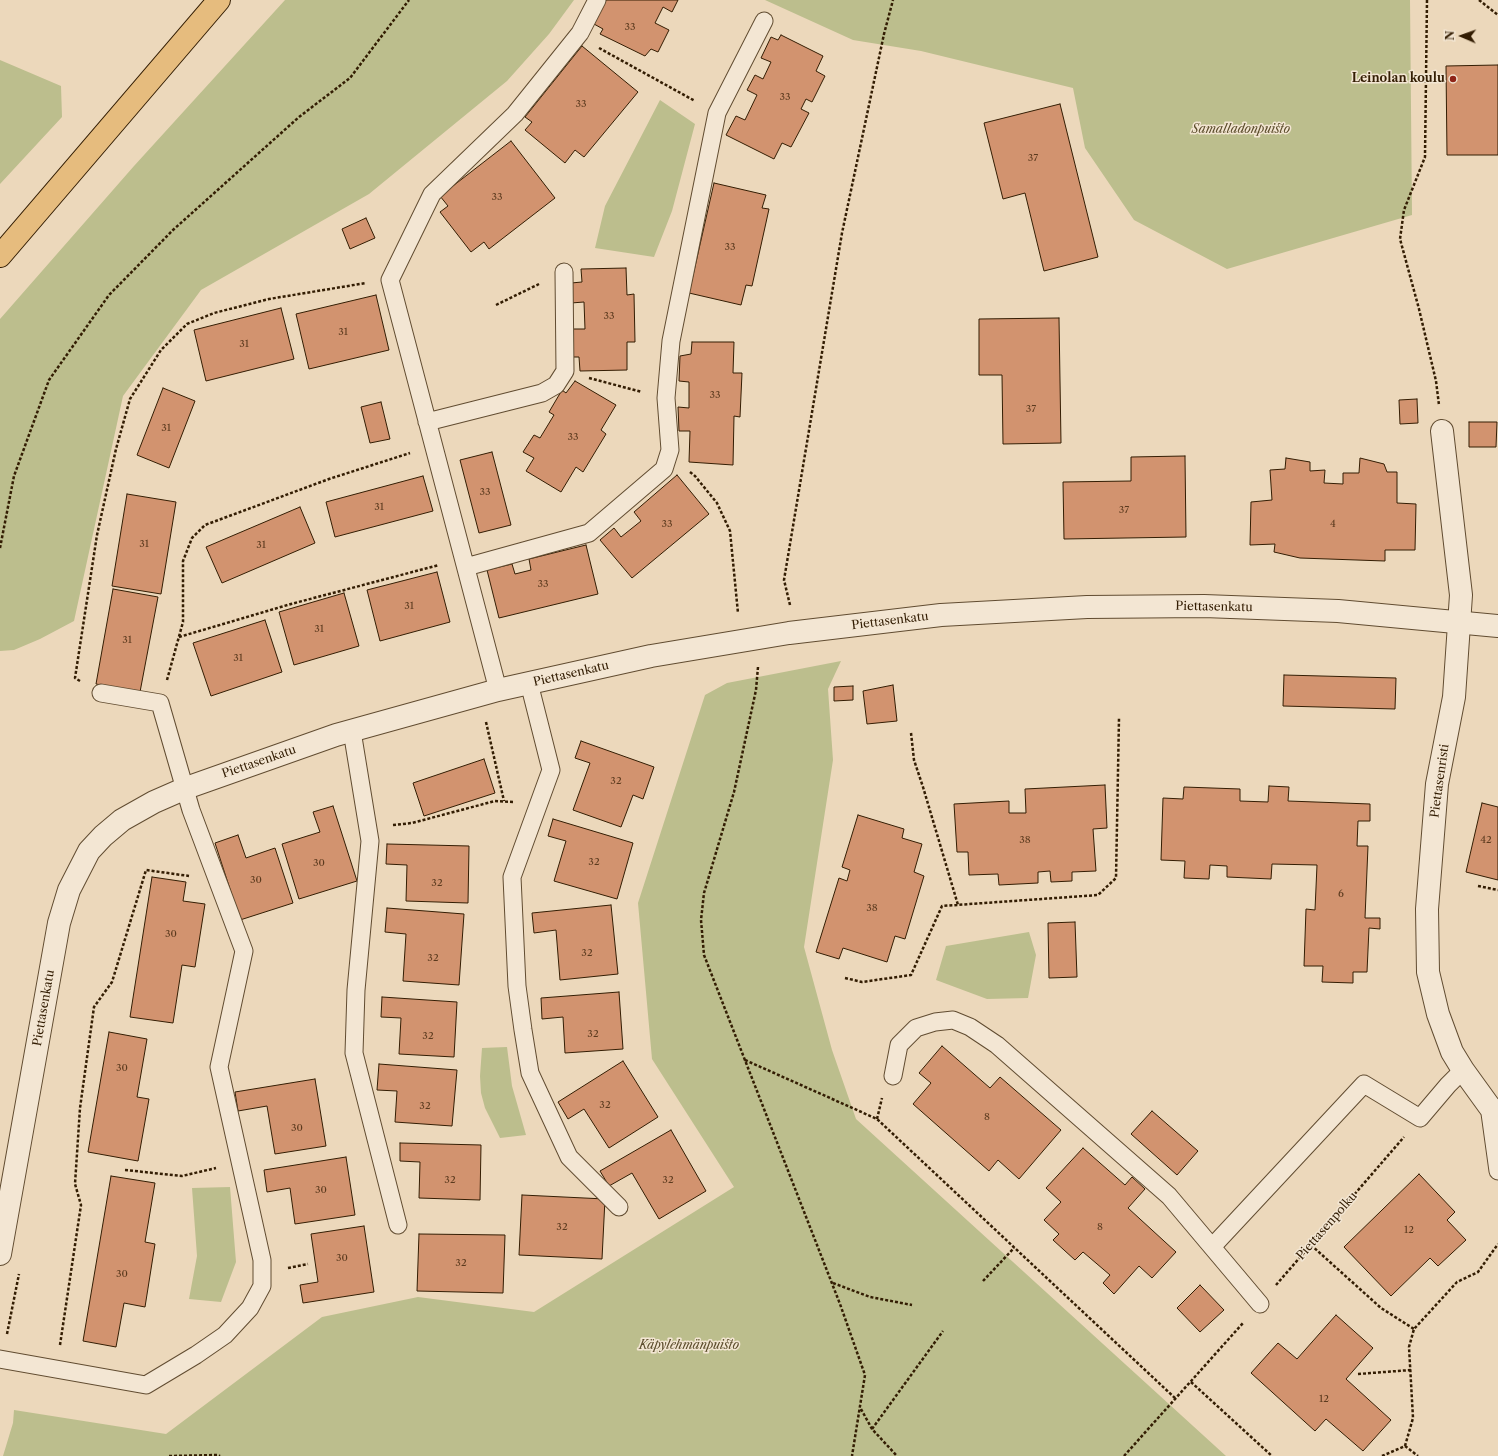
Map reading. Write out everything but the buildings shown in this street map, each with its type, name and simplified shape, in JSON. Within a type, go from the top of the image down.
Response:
[{"type":"highway","points":[[0,256],[219,0]]},
{"type":"street","name":"Piettasenristi","points":[[1442,431],[1461,595],[1454,697],[1437,784],[1427,909],[1428,972],[1438,1014],[1452,1052],[1463,1070],[1494,1110]]},
{"type":"street","name":"Piettasenkatu","points":[[0,1254],[59,923],[69,890],[78,869],[89,851],[103,836],[122,820],[154,802],[186,788],[352,731],[498,690],[652,656],[789,633],[941,615],[1087,607],[1204,606],[1338,611],[1498,626]]},
{"type":"lane","points":[[498,690],[390,280],[432,194],[515,114],[578,36],[597,0]]},
{"type":"lane","points":[[465,563],[589,533],[664,469],[670,450],[666,398],[671,341],[716,113],[764,20]]},
{"type":"lane","points":[[427,422],[542,393],[556,385],[565,371],[564,272]]},
{"type":"lane","points":[[529,683],[551,770],[512,877],[517,986],[530,1073],[569,1157],[619,1207]]},
{"type":"lane","points":[[1,1360],[146,1385],[196,1355],[225,1335],[250,1308],[262,1286],[262,1260],[219,1067],[244,951],[191,810],[186,788],[160,703],[101,693]]},
{"type":"lane","points":[[352,731],[370,841],[356,990],[354,1053],[398,1225]]},
{"type":"lane","points":[[893,1076],[899,1045],[916,1028],[935,1022],[953,1020],[970,1027],[997,1045],[1169,1196],[1260,1304]]},
{"type":"lane","points":[[1212,1247],[1364,1084],[1420,1118],[1463,1070]]},
{"type":"lane","points":[[1494,1110],[1498,1171]]},
{"type":"path","points":[[0,548],[14,476],[50,380],[109,295],[173,230],[299,117],[350,78],[409,0]]},
{"type":"path","points":[[789,633],[790,606],[784,580],[842,233],[884,34],[893,0]]},
{"type":"path","points":[[1427,0],[1425,157],[1404,210],[1400,239],[1419,309],[1436,381],[1442,431]]},
{"type":"path","points":[[1479,0],[1498,15]]},
{"type":"path","points":[[578,36],[716,113]]},
{"type":"path","points":[[496,305],[564,272]]},
{"type":"path","points":[[101,693],[75,678],[96,535],[116,449],[130,398],[161,350],[187,324],[214,313],[269,299],[390,280]]},
{"type":"path","points":[[565,371],[666,398]]},
{"type":"path","points":[[160,703],[183,622],[184,561],[192,538],[205,525],[329,479],[433,445]]},
{"type":"path","points":[[668,457],[695,476],[717,503],[730,531],[738,615]]},
{"type":"path","points":[[179,637],[291,604],[465,563]]},
{"type":"path","points":[[758,660],[756,690],[734,792],[704,893],[701,920],[704,955],[832,1283],[865,1375],[852,1456]]},
{"type":"path","points":[[485,716],[504,802]]},
{"type":"path","points":[[845,978],[862,982],[911,975],[942,906],[1098,895],[1116,878],[1119,718]]},
{"type":"path","points":[[911,733],[914,760],[958,905]]},
{"type":"path","points":[[368,828],[412,823],[495,801],[540,802]]},
{"type":"path","points":[[57,1369],[81,1206],[75,1184],[80,1108],[94,1007],[112,982],[146,870],[217,880]]},
{"type":"path","points":[[1478,886],[1498,890]]},
{"type":"path","points":[[744,1060],[877,1119],[1176,1399]]},
{"type":"path","name":"Piettasenpolku","points":[[1124,1456],[1260,1304],[1420,1118]]},
{"type":"path","points":[[125,1170],[182,1176],[240,1163]]},
{"type":"path","points":[[1405,1446],[1413,1418],[1409,1347],[1414,1329],[1457,1282],[1478,1272],[1498,1244]]},
{"type":"path","points":[[1311,1245],[1381,1308],[1414,1329]]},
{"type":"path","points":[[983,1280],[1014,1248]]},
{"type":"path","points":[[1,1360],[20,1269]]},
{"type":"path","points":[[832,1283],[870,1296],[912,1305]]},
{"type":"path","points":[[872,1429],[943,1331]]},
{"type":"path","points":[[1358,1374],[1411,1370]]},
{"type":"path","points":[[1191,1382],[1272,1456]]},
{"type":"path","points":[[860,1408],[872,1429],[897,1456]]},
{"type":"path","points":[[1382,1456],[1405,1446]]},
{"type":"path","points":[[1405,1446],[1418,1456]]},
{"type":"path","points":[[169,1456],[218,1454],[220,1456]]},
{"type":"green space","points":[[285,0],[574,0],[549,34],[507,81],[369,194],[201,290],[123,396],[74,621],[40,639],[14,650],[0,651],[0,319],[134,166]]},
{"type":"green space","name":"Samalladonpuisto","points":[[765,0],[1410,0],[1412,215],[1227,269],[1134,220],[1085,148],[1073,88],[921,51],[853,40]]},
{"type":"green space","points":[[0,60],[61,86],[62,117],[0,184]]},
{"type":"green space","points":[[660,100],[695,124],[672,211],[654,257],[595,248],[605,206]]},
{"type":"green space","name":"Käpylehmänpuisto","points":[[841,661],[828,689],[833,760],[804,947],[832,1050],[856,1119],[1226,1456],[3,1456],[13,1423],[14,1410],[166,1434],[322,1317],[418,1297],[534,1312],[734,1187],[652,1059],[638,903],[705,695],[727,683]]},
{"type":"green space","points":[[1029,932],[1036,955],[1028,998],[987,999],[936,980],[946,946]]},
{"type":"green space","points":[[507,1047],[512,1086],[526,1135],[500,1138],[485,1108],[481,1093],[480,1076],[482,1048]]},
{"type":"green space","points":[[230,1187],[236,1262],[221,1302],[189,1299],[197,1256],[192,1188]]},
{"type":"place","name":"Leinolan koulu","points":[[1453,79]]}]
